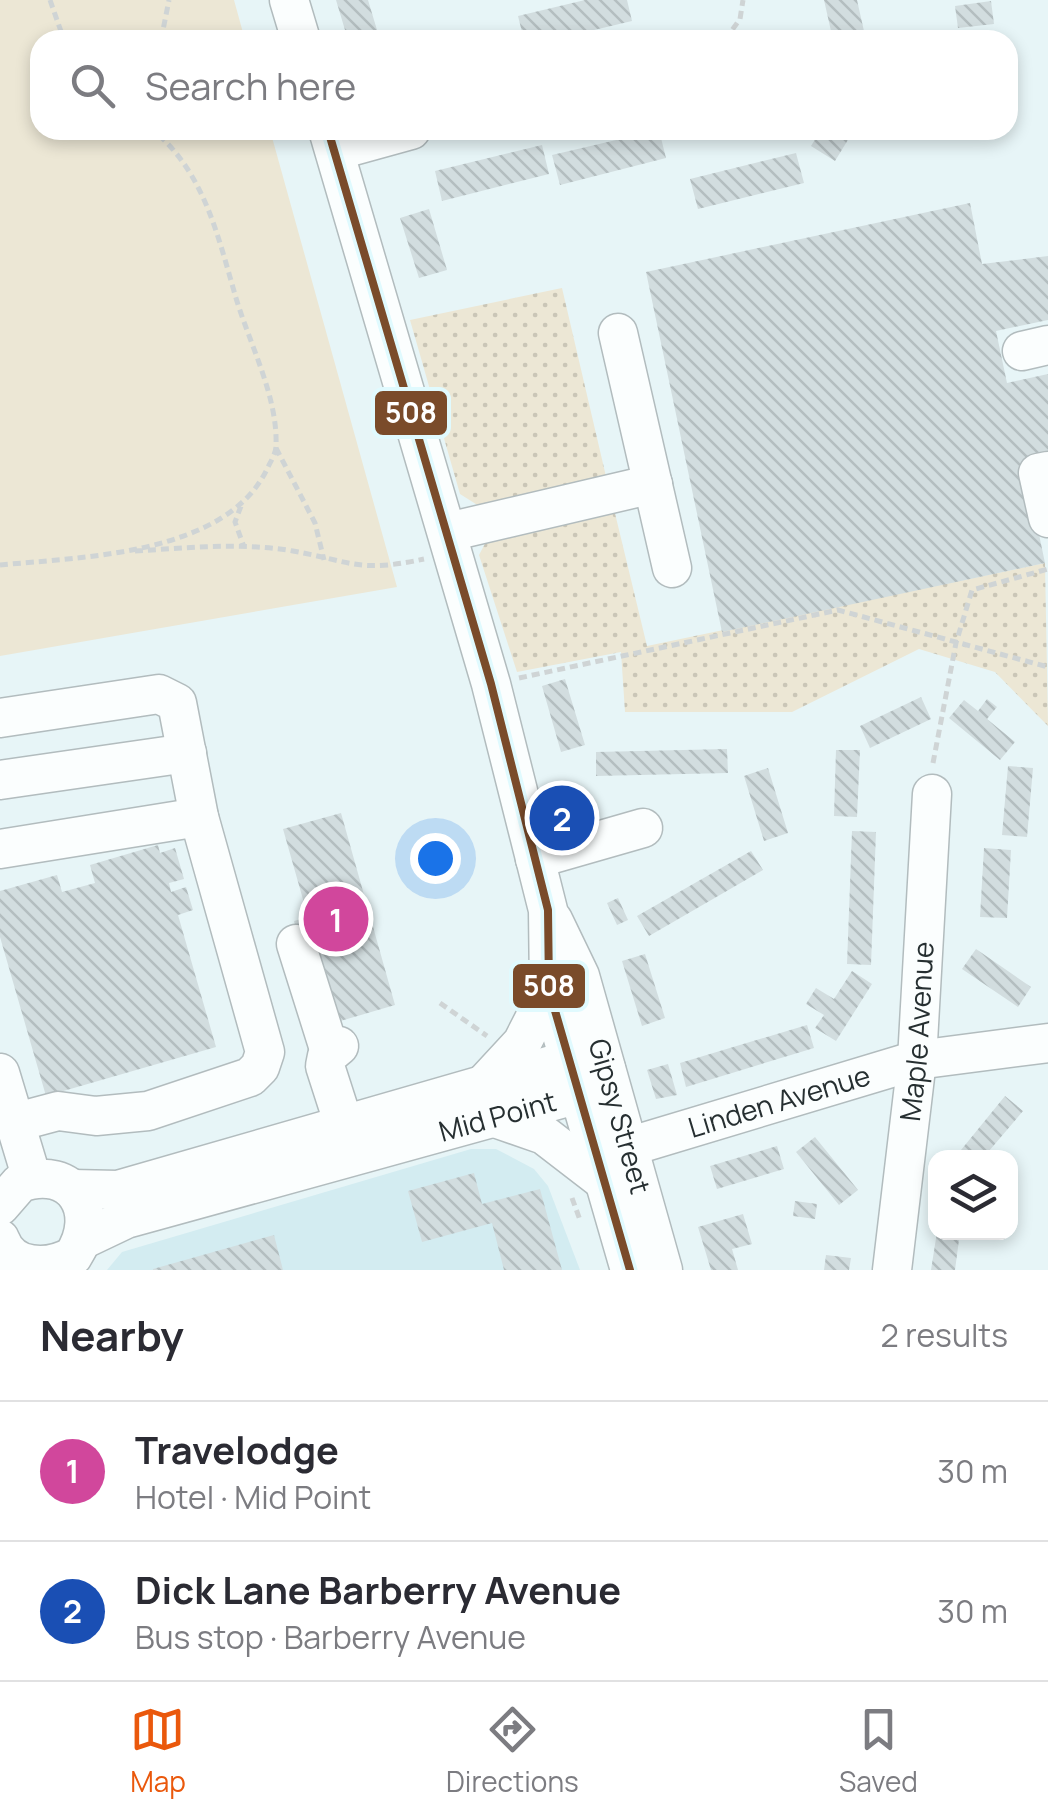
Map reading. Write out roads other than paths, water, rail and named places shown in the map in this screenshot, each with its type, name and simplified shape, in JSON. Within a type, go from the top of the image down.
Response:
[{"type":"street","points":[[289,0],[298,30]]},
{"type":"street","points":[[331,140],[436,546],[491,684],[548,910],[549,990],[585,1074],[588,1188]]},
{"type":"street","points":[[618,332],[672,568]]},
{"type":"street","points":[[1048,471],[1038,473],[1048,518]]},
{"type":"street","points":[[436,546],[653,484]]},
{"type":"street","points":[[0,718],[164,695],[180,707],[199,817],[264,1052],[260,1067],[250,1078],[148,1111],[96,1116],[58,1111],[14,1122]]},
{"type":"street","points":[[0,780],[187,753]]},
{"type":"street","name":"Maple Avenue","points":[[892,1270],[918,1060],[932,794]]},
{"type":"street","points":[[0,849],[199,817]]},
{"type":"street","points":[[535,858],[643,828]]},
{"type":"street","name":"Gipsy Street","points":[[548,910],[580,976],[585,1074],[628,1147],[663,1270]]},
{"type":"street","points":[[296,944],[334,1049],[325,1066],[344,1125]]},
{"type":"street","points":[[549,990],[489,1101],[544,1134],[588,1188],[630,1270]]},
{"type":"street","name":"Linden Avenue","points":[[628,1147],[918,1060],[1048,1043]]},
{"type":"street","points":[[0,1073],[32,1179],[8,1192],[0,1206]]},
{"type":"street","name":"Mid Point","points":[[67,1258],[126,1219],[489,1101],[585,1074]]},
{"type":"street","name":"Mid Point","points":[[32,1179],[53,1180],[72,1189],[118,1190],[344,1125],[489,1101]]},
{"type":"street","points":[[0,1239],[3,1248],[28,1267],[67,1258],[85,1212],[72,1189]]},
{"type":"place","name":"Dick Lane Barberry Avenue","points":[[562,818]]},
{"type":"place","name":"Travelodge","points":[[336,919]]}]
